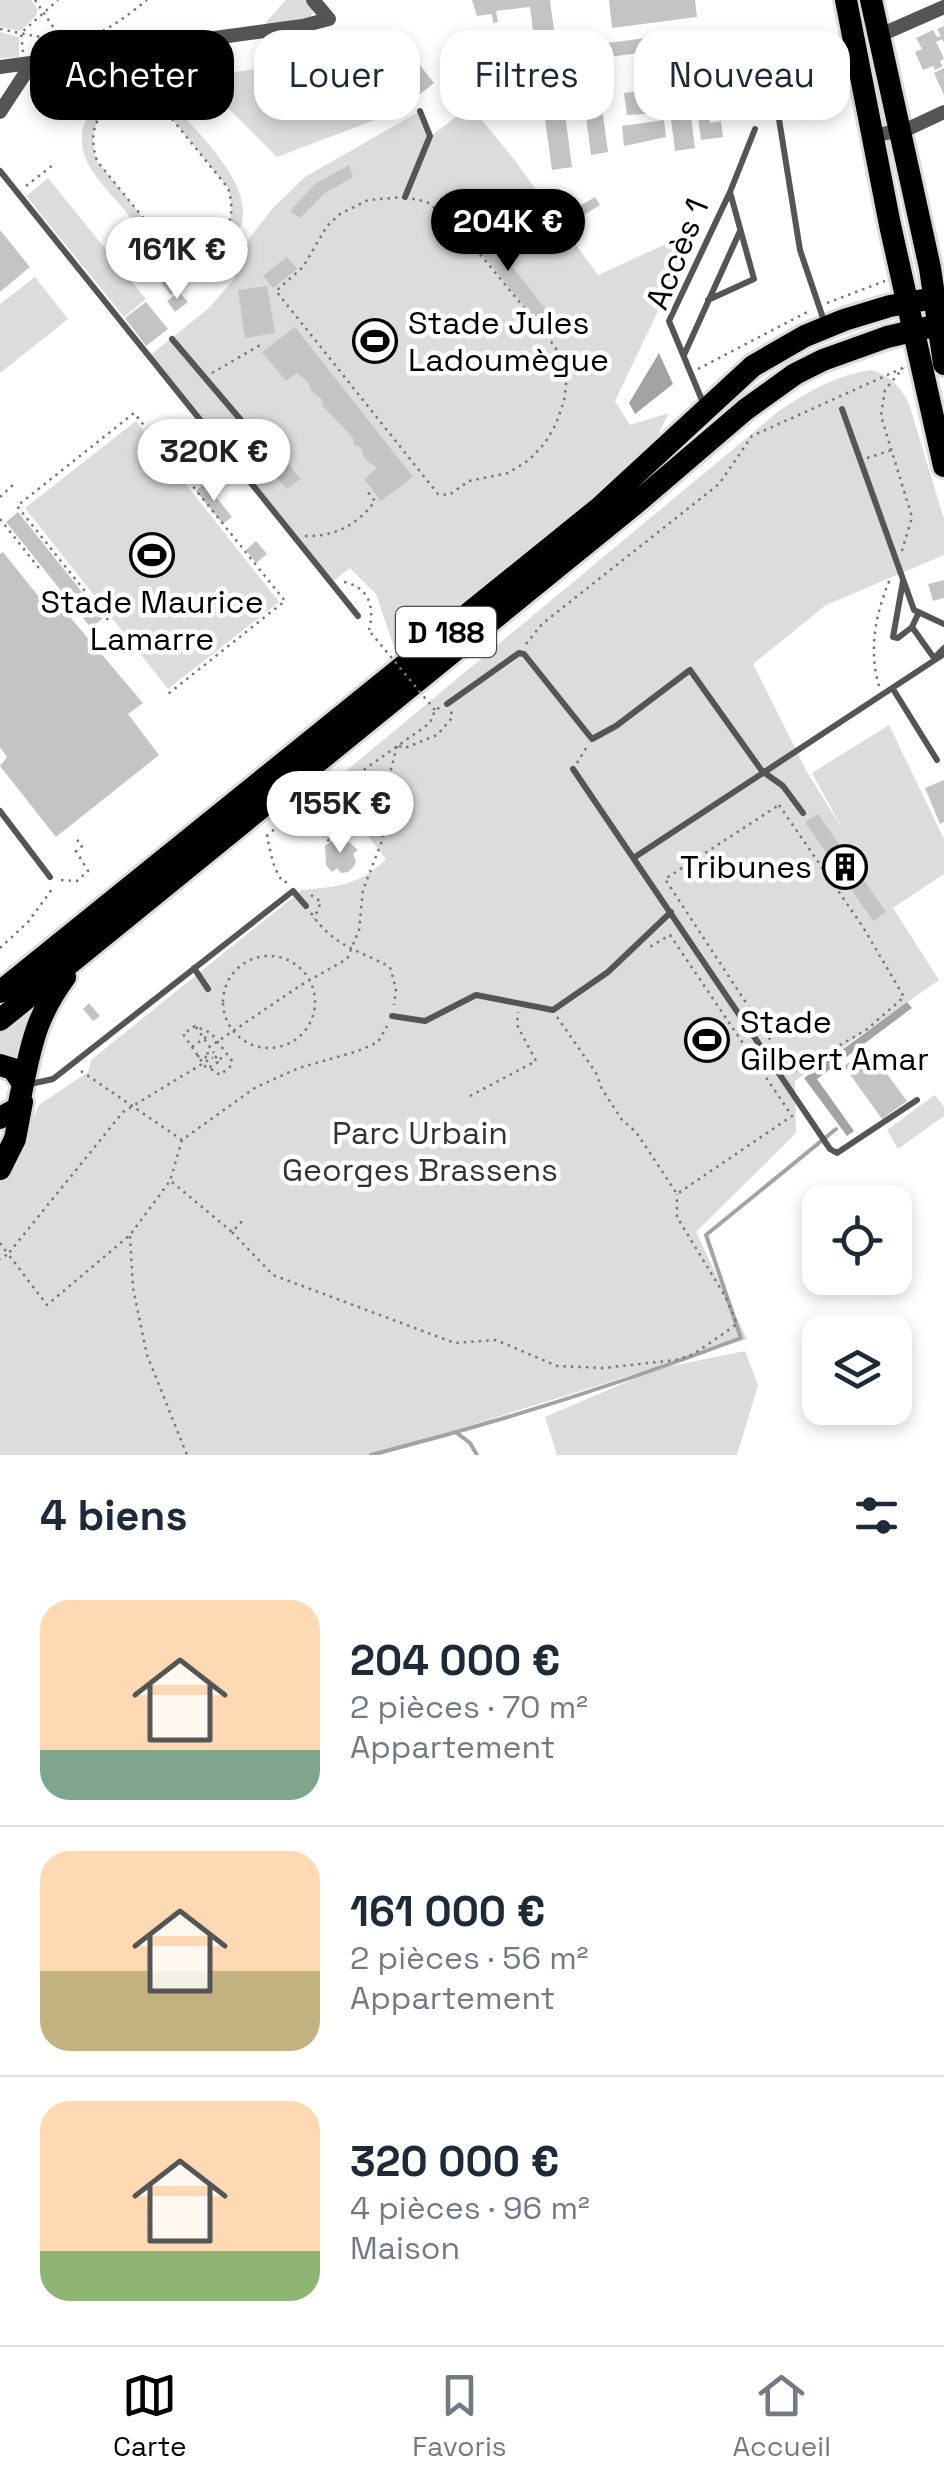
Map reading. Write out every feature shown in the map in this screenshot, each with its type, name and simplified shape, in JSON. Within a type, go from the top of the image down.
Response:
[{"type":"main road","points":[[846,0],[906,303],[944,466]]},
{"type":"main road","points":[[871,0],[934,298],[944,364]]},
{"type":"main road","name":"D 188","points":[[0,992],[599,508],[753,366],[822,317],[934,298]]},
{"type":"main road","name":"D 188","points":[[0,1020],[635,504],[744,410],[795,374],[823,360],[938,325]]},
{"type":"main road","points":[[0,1169],[15,1139],[36,1025],[43,1008],[82,955]]},
{"type":"main road","points":[[0,1064],[12,1069],[22,1092],[12,1113],[0,1118]]},
{"type":"street","points":[[234,35],[329,19],[312,0]]},
{"type":"street","points":[[878,36],[944,7]]},
{"type":"street","points":[[0,67],[28,63]]},
{"type":"street","points":[[0,112],[28,63]]},
{"type":"street","points":[[873,136],[900,132],[944,112]]},
{"type":"lane","points":[[405,198],[430,136],[420,111]]},
{"type":"lane","points":[[779,120],[800,250],[822,317]]},
{"type":"lane","points":[[730,192],[755,129]]},
{"type":"lane","points":[[0,171],[358,616]]},
{"type":"lane","name":"Accès 1","points":[[708,300],[754,278],[730,192]]},
{"type":"lane","name":"Accès 1","points":[[706,409],[670,321],[730,192]]},
{"type":"lane","points":[[684,356],[740,230]]},
{"type":"lane","points":[[172,339],[246,426]]},
{"type":"lane","points":[[842,409],[914,610],[944,624]]},
{"type":"lane","points":[[903,580],[893,637],[898,638],[912,627],[919,612]]},
{"type":"lane","points":[[912,627],[934,658]]},
{"type":"lane","points":[[635,858],[944,651]]},
{"type":"lane","points":[[448,703],[519,653],[528,656],[592,739],[616,726],[690,670],[762,772],[784,786],[803,813]]},
{"type":"lane","points":[[893,688],[937,760]]},
{"type":"lane","points":[[574,769],[830,1150],[838,1153],[917,1100]]},
{"type":"lane","points":[[0,811],[50,877]]},
{"type":"lane","points":[[22,1092],[53,1079],[292,891],[306,906]]},
{"type":"lane","points":[[392,1016],[425,1021],[476,995],[553,1010],[608,972],[671,912]]},
{"type":"lane","points":[[194,968],[208,989]]},
{"type":"path","points":[[36,0],[57,30]]},
{"type":"path","points":[[21,33],[58,0]]},
{"type":"path","points":[[137,0],[141,5]]},
{"type":"path","points":[[107,30],[147,0]]},
{"type":"path","points":[[0,29],[30,35]]},
{"type":"path","points":[[21,33],[28,63]]},
{"type":"path","points":[[134,97],[164,109],[228,188],[232,201],[229,224],[222,237],[192,250],[162,240],[97,161],[92,145],[99,117],[118,102],[134,97]]},
{"type":"path","points":[[17,192],[54,165]]},
{"type":"path","points":[[405,198],[427,202],[455,224],[545,333],[559,353],[566,377],[564,401],[556,424],[529,460],[508,473],[468,482],[449,495],[438,494],[276,291],[303,267],[340,214],[368,200],[405,198]]},
{"type":"path","points":[[692,372],[822,317],[892,278]]},
{"type":"path","points":[[206,377],[262,344]]},
{"type":"path","points":[[519,653],[542,624],[719,484],[752,436],[904,367]]},
{"type":"path","points":[[108,620],[18,506],[134,412],[285,602],[168,694]]},
{"type":"path","points":[[861,460],[892,450]]},
{"type":"path","points":[[0,497],[16,482]]},
{"type":"path","points":[[294,535],[328,535],[358,520],[375,501],[367,492]]},
{"type":"path","points":[[0,520],[42,572]]},
{"type":"path","points":[[332,582],[357,586],[368,596],[370,632]]},
{"type":"path","points":[[292,891],[290,882],[282,882],[272,868],[267,836],[316,791],[348,781],[430,724],[436,710],[365,626]]},
{"type":"path","points":[[397,746],[405,748],[437,735],[452,718],[448,703]]},
{"type":"path","points":[[574,769],[592,739]]},
{"type":"path","points":[[0,1259],[130,1106],[202,1064],[210,1047],[346,959],[358,930],[363,890],[382,841],[386,789],[397,746]]},
{"type":"path","points":[[312,823],[328,840],[351,818],[348,806],[329,794],[315,795],[311,805],[316,816]]},
{"type":"path","points":[[779,805],[863,927],[904,997],[866,1030],[792,1072],[665,880],[779,805]]},
{"type":"path","points":[[0,948],[28,922],[53,887],[50,877],[77,881],[88,871],[76,851],[82,846],[75,837]]},
{"type":"path","points":[[0,1243],[47,1305],[130,1235],[170,1180],[182,1140],[256,1086],[378,1042],[392,1016],[396,990],[390,967],[351,950],[322,930],[306,906]]},
{"type":"path","points":[[639,953],[670,935],[792,1116],[677,1194]]},
{"type":"path","points":[[265,957],[283,958],[309,980],[315,998],[313,1016],[304,1032],[290,1043],[264,1048],[247,1043],[233,1031],[224,1015],[225,988],[234,973],[248,962],[265,957]]},
{"type":"path","points":[[470,1096],[536,1061],[517,1025],[519,1003]]},
{"type":"path","points":[[170,1180],[232,1232],[273,1275],[454,1343],[496,1340],[557,1366],[636,1365],[694,1354],[737,1324],[726,1296],[678,1216],[677,1194],[636,1132],[622,1120],[553,1010]]},
{"type":"path","points":[[195,1026],[211,1033],[231,1060],[231,1066],[220,1075],[206,1069],[182,1036],[195,1026]]},
{"type":"path","points":[[195,1026],[218,1059]]},
{"type":"path","points":[[191,1048],[211,1033]]},
{"type":"path","points":[[196,1056],[231,1060]]},
{"type":"path","points":[[211,1068],[218,1059]]},
{"type":"path","points":[[72,1063],[182,1140]]},
{"type":"path","points":[[232,1232],[246,1218]]},
{"type":"path","points":[[130,1235],[133,1288],[147,1355],[187,1455]]},
{"type":"green space","points":[[0,0],[31,0],[38,9],[36,16],[20,31],[0,27]]},
{"type":"green space","points":[[286,0],[307,0],[313,7],[312,16],[267,26],[266,22]]},
{"type":"green space","points":[[0,32],[19,37],[19,57],[0,58]]},
{"type":"green space","points":[[254,69],[254,120],[375,120],[277,157],[234,114],[234,72]]},
{"type":"green space","name":"Stade Jules Ladoumègue","points":[[420,111],[431,136],[452,120],[482,120],[598,275],[697,230],[615,401],[630,425],[669,413],[655,440],[599,495],[398,659],[376,594],[350,568],[332,582],[148,357],[209,308],[234,279],[250,237],[305,177],[404,120],[420,120]]},
{"type":"green space","points":[[99,120],[93,138],[97,161],[162,241],[192,248],[205,246],[225,231],[231,205],[228,188],[173,120],[187,120],[235,182],[243,219],[236,236],[223,249],[196,259],[176,259],[155,249],[88,164],[82,134],[85,121]]},
{"type":"green space","points":[[48,178],[146,299],[124,317],[26,196]]},
{"type":"green space","points":[[35,277],[68,319],[0,373],[0,304]]},
{"type":"green space","name":"Parc Urbain Georges Brassens","points":[[872,370],[894,382],[909,404],[944,519],[944,555],[826,605],[753,664],[807,772],[843,830],[812,773],[889,725],[944,839],[944,874],[893,908],[939,980],[795,1081],[796,1133],[696,1232],[747,1339],[375,1455],[0,1455],[0,1183],[14,1162],[39,1105],[88,1072],[91,1060],[302,890],[348,883],[386,859],[328,786],[779,411],[823,385]]},
{"type":"green space","name":"Stade Maurice Lamarre","points":[[136,421],[279,602],[168,689],[25,508]]},
{"type":"green space","points":[[39,1003],[22,1069],[0,1058],[0,1033]]},
{"type":"green space","points":[[935,1095],[944,1107],[944,1116],[898,1149],[887,1130]]},
{"type":"green space","points":[[745,1351],[758,1385],[737,1455],[557,1455],[545,1417],[657,1369]]},
{"type":"shaded area","points":[[659,353],[673,384],[635,414],[629,403]]},
{"type":"shaded area","points":[[907,1002],[912,1008],[817,1079],[854,1131],[847,1136],[804,1078]]},
{"type":"building","points":[[472,0],[550,0],[554,30],[533,30],[530,7],[496,11],[498,22],[493,23],[492,14],[477,16]]},
{"type":"building","points":[[609,0],[695,0],[697,17],[612,28]]},
{"type":"building","points":[[944,26],[944,43],[942,39],[936,42],[944,58],[940,62],[943,66],[923,70],[915,52],[922,49],[916,38],[933,30],[937,37],[941,36],[937,29]]},
{"type":"building","points":[[634,40],[634,54],[614,56],[614,42]]},
{"type":"building","points":[[420,65],[434,83],[420,94]]},
{"type":"building","points":[[944,68],[944,95],[934,73]]},
{"type":"building","points":[[634,92],[634,115],[627,115],[624,93]]},
{"type":"building","points":[[545,120],[566,120],[572,167],[552,170]]},
{"type":"building","points":[[586,120],[604,120],[608,152],[591,155]]},
{"type":"building","points":[[664,120],[666,137],[624,146],[622,126]]},
{"type":"building","points":[[671,120],[691,120],[695,148],[675,151]]},
{"type":"building","points":[[698,120],[721,121],[723,137],[701,140]]},
{"type":"building","points":[[349,165],[353,177],[325,193],[300,218],[290,211],[315,184]]},
{"type":"building","points":[[595,197],[600,205],[576,220],[570,212]]},
{"type":"building","points":[[479,224],[551,316],[540,325],[466,235]]},
{"type":"building","points":[[0,230],[30,267],[0,292]]},
{"type":"building","points":[[287,257],[297,269],[273,288],[263,276]]},
{"type":"building","points":[[166,277],[177,289],[171,295],[160,281]]},
{"type":"building","points":[[267,286],[275,333],[245,338],[238,290]]},
{"type":"building","points":[[179,292],[188,302],[175,312],[167,301]]},
{"type":"building","points":[[146,302],[168,329],[146,346],[125,318]]},
{"type":"building","points":[[295,327],[413,477],[381,501],[364,479],[377,468],[365,459],[361,448],[354,445],[353,438],[323,406],[308,382],[297,373],[286,381],[262,352]]},
{"type":"building","points":[[259,430],[301,479],[287,489],[245,440]]},
{"type":"building","points":[[205,483],[232,517],[223,524],[196,491]]},
{"type":"building","points":[[18,512],[103,618],[91,628],[6,522]]},
{"type":"building","points":[[256,541],[267,554],[256,563],[246,550]]},
{"type":"building","points":[[3,552],[39,597],[47,590],[143,703],[128,714],[159,755],[56,837],[0,766],[7,757],[0,747]]},
{"type":"building","points":[[944,580],[944,598],[933,601],[928,584]]},
{"type":"building","points":[[944,780],[944,822],[940,824],[925,788]]},
{"type":"building","name":"Tribunes","points":[[818,814],[886,912],[873,921],[805,822]]},
{"type":"building","points":[[334,839],[350,843],[358,850],[348,872],[341,873],[337,868],[332,872],[326,865],[325,846]]},
{"type":"building","points":[[89,1003],[100,1016],[93,1021],[83,1009]]},
{"type":"building","points":[[868,1048],[907,1101],[882,1119],[844,1066]]},
{"type":"waterway","points":[[371,1455],[558,1402],[741,1338],[706,1235],[836,1129]]},
{"type":"waterway","points":[[457,1433],[477,1455]]},
{"type":"place","name":"Stade Jules Ladoumègue","points":[[375,341]]},
{"type":"place","name":"Stade Maurice Lamarre","points":[[152,555]]},
{"type":"place","name":"Tribunes","points":[[845,867]]},
{"type":"place","name":"Stade Gilbert Amar","points":[[707,1040]]}]
